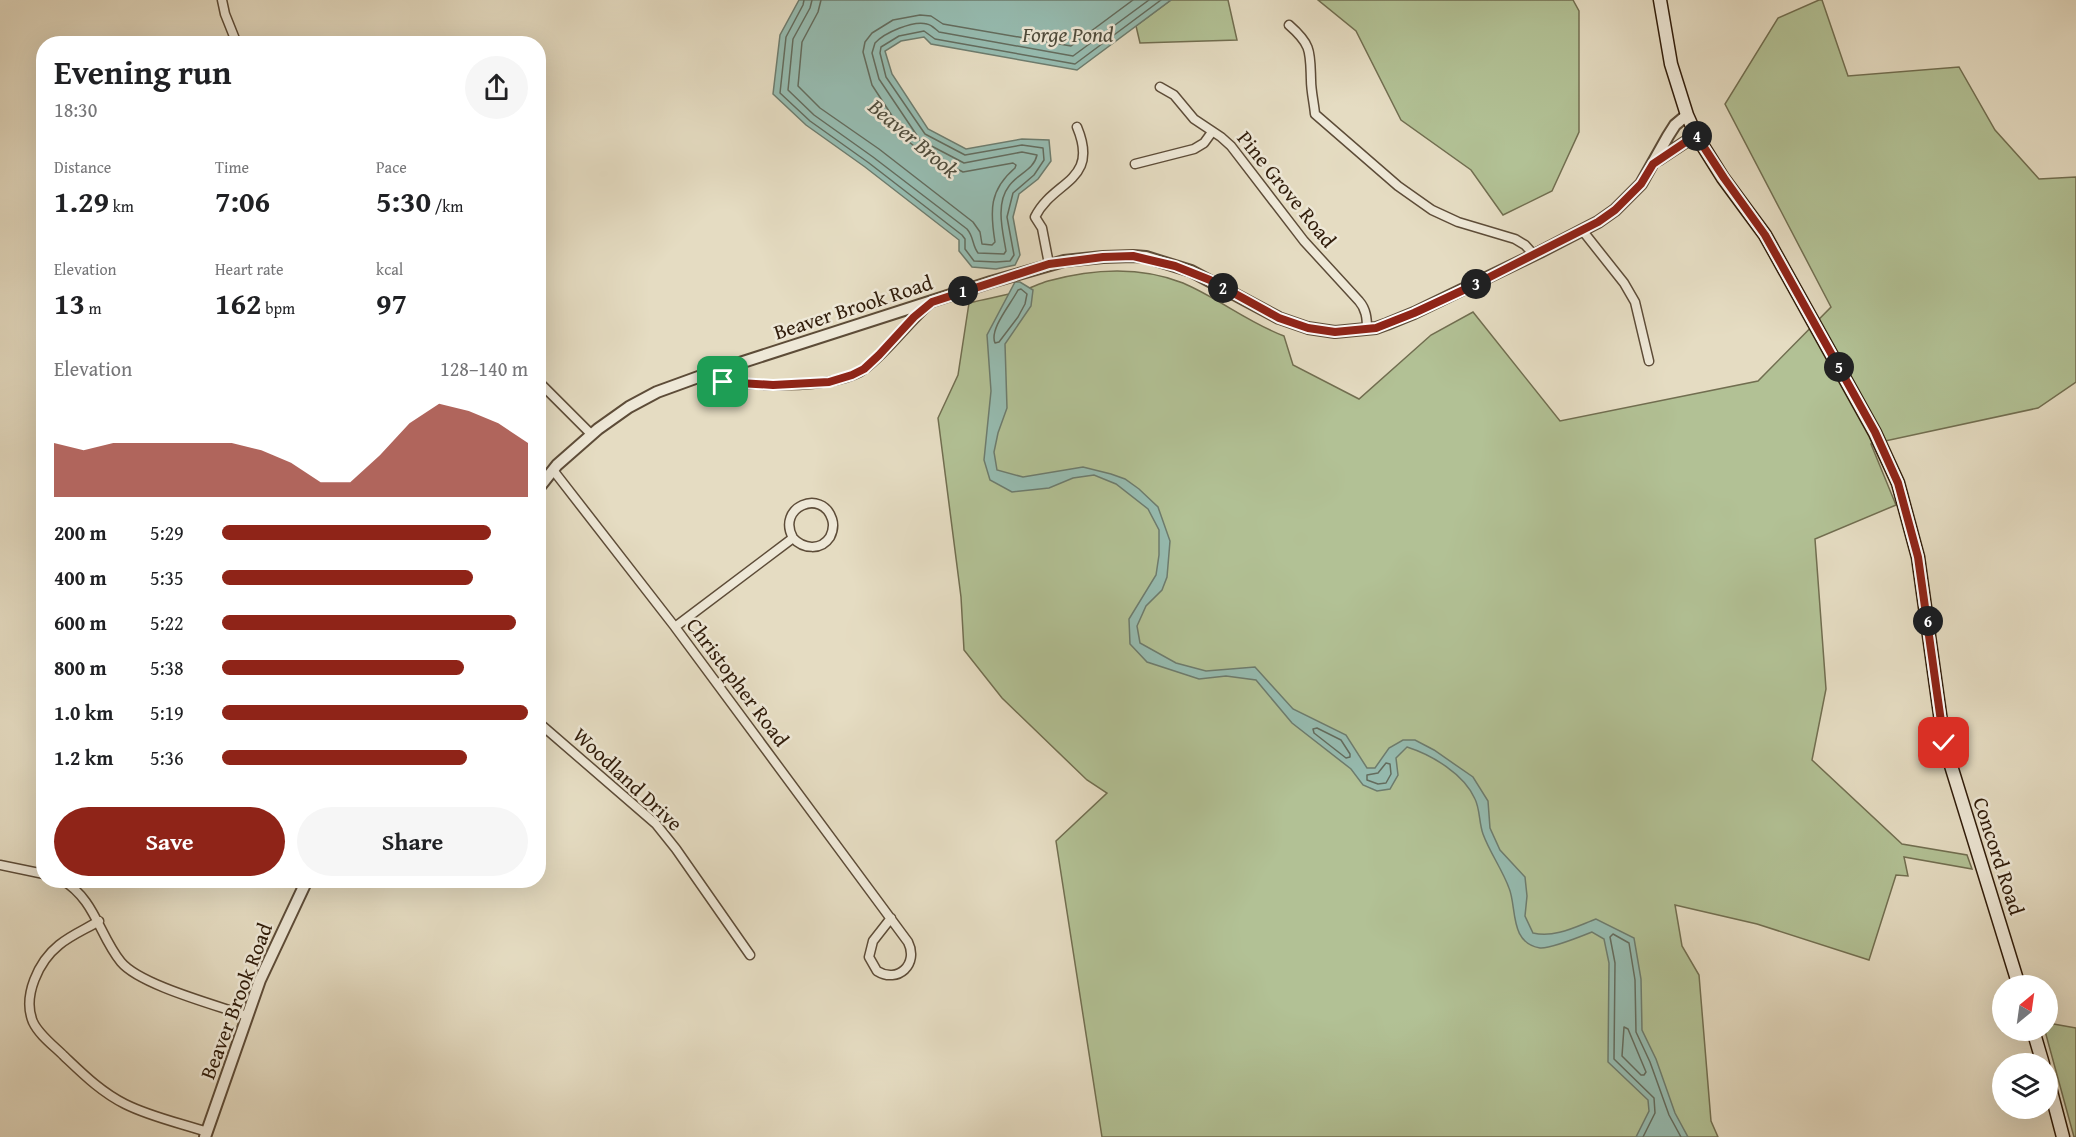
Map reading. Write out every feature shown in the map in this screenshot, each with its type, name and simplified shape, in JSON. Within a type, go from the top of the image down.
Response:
[{"type":"main road","name":"Concord Road","points":[[1660,0],[1671,64],[1687,115],[1696,135],[1765,235],[1875,432],[1898,483],[1918,557],[1944,743],[2016,975]]},
{"type":"main road","points":[[2058,1118],[2063,1137]]},
{"type":"street","points":[[222,0],[234,36]]},
{"type":"street","points":[[1289,25],[1303,37],[1311,56],[1315,114],[1398,186],[1432,210],[1458,222],[1515,239],[1525,244],[1534,255]]},
{"type":"street","name":"Pine Grove Road","points":[[1160,87],[1174,95],[1194,119],[1231,146],[1304,241],[1364,307],[1367,329]]},
{"type":"street","name":"Beaver Brook Road","points":[[546,479],[591,434],[644,399],[698,378],[1045,266],[1103,257],[1146,257],[1191,271],[1279,318],[1301,326],[1335,332],[1367,329],[1387,324],[1534,255],[1615,210],[1641,184],[1675,125],[1687,115]]},
{"type":"street","points":[[1045,266],[1042,228],[1035,217],[1041,206],[1072,181],[1079,170],[1084,148],[1077,127]]},
{"type":"street","points":[[1135,164],[1194,149],[1212,132]]},
{"type":"street","name":"Beaver Brook Road","points":[[1653,164],[1696,135]]},
{"type":"street","points":[[1582,230],[1624,283],[1635,302],[1649,361]]},
{"type":"street","points":[[698,378],[773,385],[829,382],[852,375],[864,369],[914,317],[932,302]]},
{"type":"street","points":[[546,389],[591,434]]},
{"type":"street","name":"Christopher Road","points":[[553,470],[675,627],[891,918],[908,942],[912,952],[906,969],[892,975],[877,971],[869,957],[873,941],[891,918]]},
{"type":"street","points":[[815,503],[829,512],[833,528],[830,537],[824,543],[808,547],[793,538],[789,523],[796,508],[803,504],[815,503]]},
{"type":"street","points":[[675,627],[793,538]]},
{"type":"street","name":"Woodland Drive","points":[[546,729],[656,824],[750,955]]},
{"type":"street","points":[[0,865],[36,872]]},
{"type":"street","points":[[72,888],[84,897],[120,961],[137,975],[147,981],[247,1016]]},
{"type":"street","name":"Beaver Brook Road","points":[[206,1135],[260,980],[303,888]]},
{"type":"street","points":[[99,921],[60,944],[40,967],[31,992],[30,1005],[34,1023],[83,1074],[113,1098],[206,1135]]},
{"type":"green space","points":[[1171,0],[1228,0],[1237,40],[1140,43],[1136,26]]},
{"type":"green space","points":[[1318,0],[1573,0],[1579,11],[1579,132],[1552,191],[1503,215],[1471,170],[1401,120],[1356,31]]},
{"type":"green space","points":[[1822,0],[1848,76],[1959,67],[1995,130],[2039,179],[2076,177],[2076,382],[2038,408],[1871,444],[1896,505],[1815,539],[1826,689],[1812,760],[1902,844],[1967,855],[1972,869],[1904,857],[1908,876],[1896,875],[1869,960],[1757,924],[1675,905],[1682,946],[1699,975],[1711,1121],[1718,1137],[1102,1137],[1056,841],[1107,793],[1087,780],[1002,698],[964,650],[961,597],[938,418],[958,375],[969,303],[1082,274],[1116,271],[1167,278],[1196,289],[1284,336],[1293,365],[1359,399],[1431,335],[1473,312],[1560,421],[1758,381],[1831,307],[1725,104],[1778,18]]},
{"type":"green space","points":[[2058,1025],[2076,1028],[2076,1137],[2074,1137],[2058,1079],[2058,1053],[2051,1053],[2048,1041],[2058,1041]]},
{"type":"water","points":[[799,0],[1171,0],[1077,70],[931,44],[924,37],[901,41],[885,51],[892,74],[928,129],[966,149],[1022,139],[1049,140],[1051,161],[1038,179],[1019,194],[1013,217],[1020,255],[1015,265],[996,269],[972,267],[959,251],[959,240],[865,167],[806,125],[773,94],[780,35]]},
{"type":"water","points":[[1015,282],[1020,282],[1033,290],[1031,306],[1005,344],[1007,408],[994,452],[997,470],[1023,477],[1083,467],[1125,479],[1158,507],[1170,541],[1167,577],[1162,590],[1146,606],[1137,626],[1140,643],[1176,663],[1206,671],[1255,667],[1293,709],[1346,735],[1367,768],[1375,768],[1389,748],[1403,740],[1415,740],[1473,777],[1488,801],[1490,828],[1500,850],[1525,877],[1527,896],[1525,916],[1533,933],[1557,933],[1596,919],[1634,938],[1641,979],[1642,1030],[1656,1059],[1675,1113],[1688,1137],[1636,1137],[1649,1111],[1648,1100],[1608,1062],[1609,963],[1604,939],[1592,932],[1540,948],[1530,945],[1523,939],[1516,923],[1509,888],[1483,834],[1477,803],[1463,781],[1437,760],[1407,747],[1396,758],[1398,775],[1390,789],[1377,791],[1363,785],[1351,769],[1292,723],[1256,680],[1226,676],[1199,679],[1147,662],[1130,644],[1129,619],[1156,575],[1159,530],[1148,509],[1116,484],[1094,475],[1073,478],[1049,488],[1012,492],[990,480],[984,460],[991,391],[987,335]]},
{"type":"route","points":[[723,382],[773,385],[829,382],[852,375],[864,369],[914,317],[932,302],[1049,264],[1103,257],[1146,257],[1191,271],[1279,318],[1308,328],[1335,332],[1376,328],[1472,286],[1598,222],[1615,210],[1641,184],[1653,164],[1696,135],[1765,235],[1875,432],[1898,483],[1918,557],[1944,743]]},
{"type":"water label","name":"Forge Pond","points":[[1068,34]]},
{"type":"water label","name":"Beaver Brook","points":[[914,138]]}]
